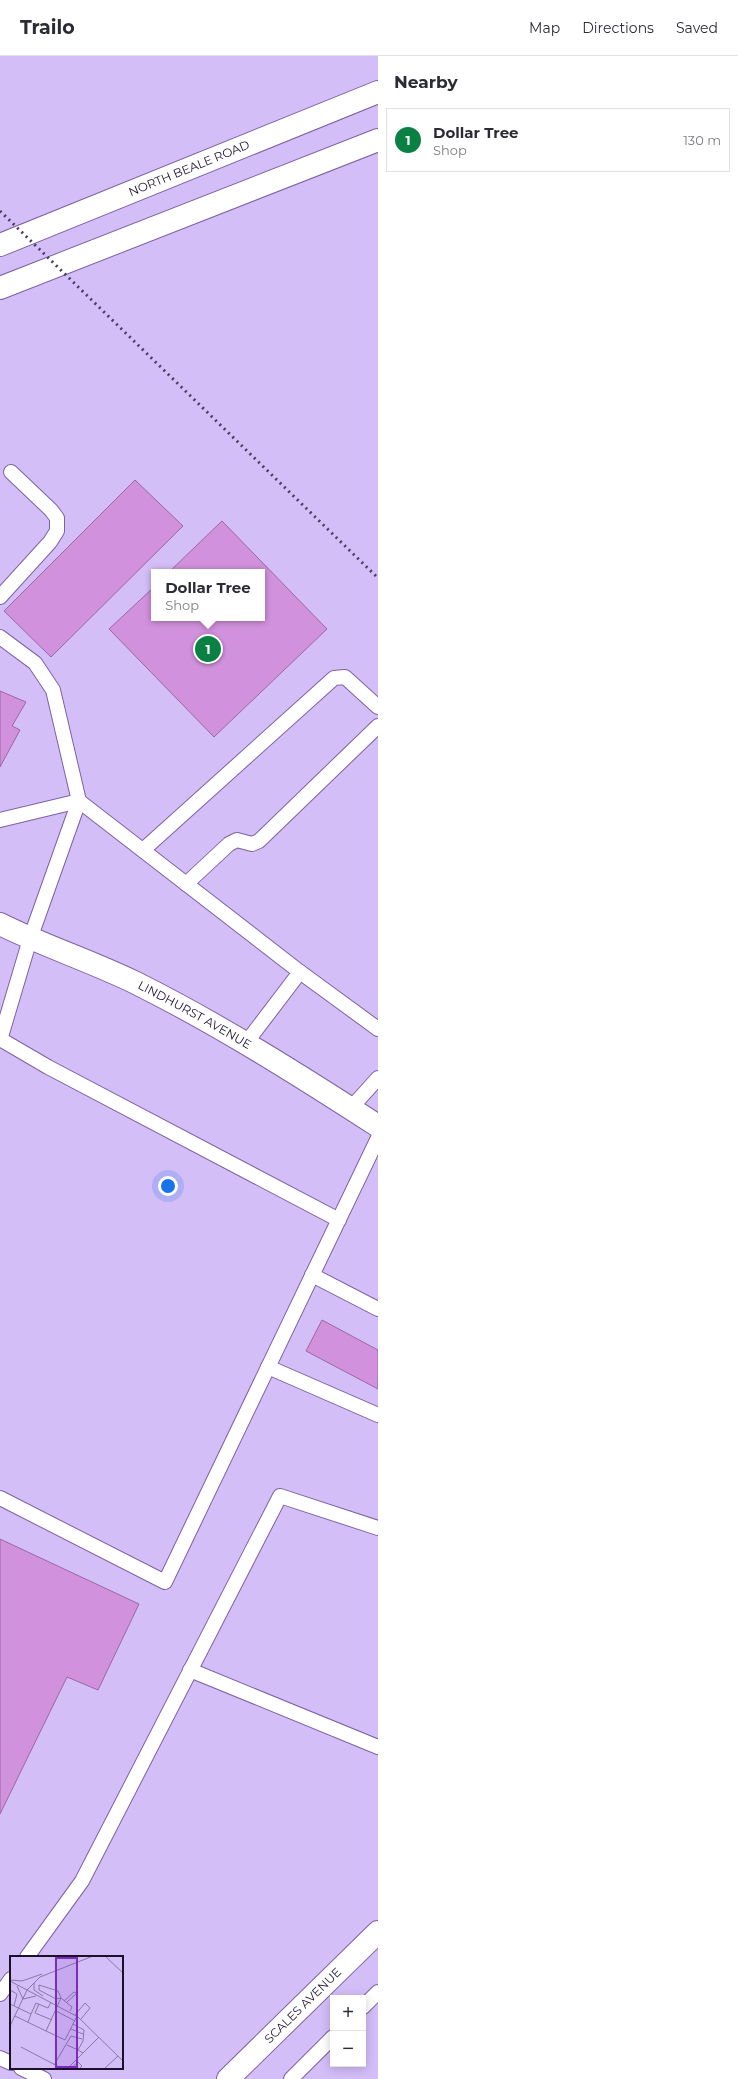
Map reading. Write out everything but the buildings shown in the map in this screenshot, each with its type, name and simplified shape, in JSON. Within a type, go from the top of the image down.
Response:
[{"type":"main road","name":"NORTH BEALE ROAD","points":[[0,245],[378,92]]},
{"type":"main road","points":[[0,288],[378,140]]},
{"type":"main road","name":"LINDHURST AVENUE","points":[[0,924],[30,939],[135,983],[246,1043],[378,1126]]},
{"type":"main road","name":"SCALES AVENUE","points":[[228,2079],[378,1932]]},
{"type":"lane","points":[[0,597],[50,542],[57,531],[57,518],[51,510],[11,472]]},
{"type":"lane","points":[[0,637],[35,662],[53,690],[79,801],[30,939],[0,1040],[48,1067],[339,1220]]},
{"type":"lane","points":[[143,850],[334,678],[345,677],[378,707]]},
{"type":"lane","points":[[186,884],[229,844],[237,840],[252,844],[259,841],[378,726]]},
{"type":"lane","points":[[0,820],[79,801]]},
{"type":"lane","points":[[79,801],[300,972],[378,1028]]},
{"type":"lane","points":[[246,1043],[300,972]]},
{"type":"lane","points":[[351,1108],[378,1078]]},
{"type":"lane","points":[[0,1498],[165,1582],[378,1138]]},
{"type":"lane","points":[[312,1275],[378,1309]]},
{"type":"lane","points":[[268,1367],[378,1415]]},
{"type":"lane","points":[[28,1956],[82,1881],[280,1496],[378,1528]]},
{"type":"lane","points":[[190,1670],[378,1747]]},
{"type":"lane","points":[[0,1994],[10,1980]]},
{"type":"lane","points":[[366,2004],[378,1992]]},
{"type":"lane","points":[[291,2079],[330,2040]]},
{"type":"lane","points":[[0,2058],[10,2063]]},
{"type":"lane","points":[[23,2069],[44,2079]]},
{"type":"railway","points":[[0,211],[378,578]]},
{"type":"place","name":"Dollar Tree","points":[[208,649]]}]
